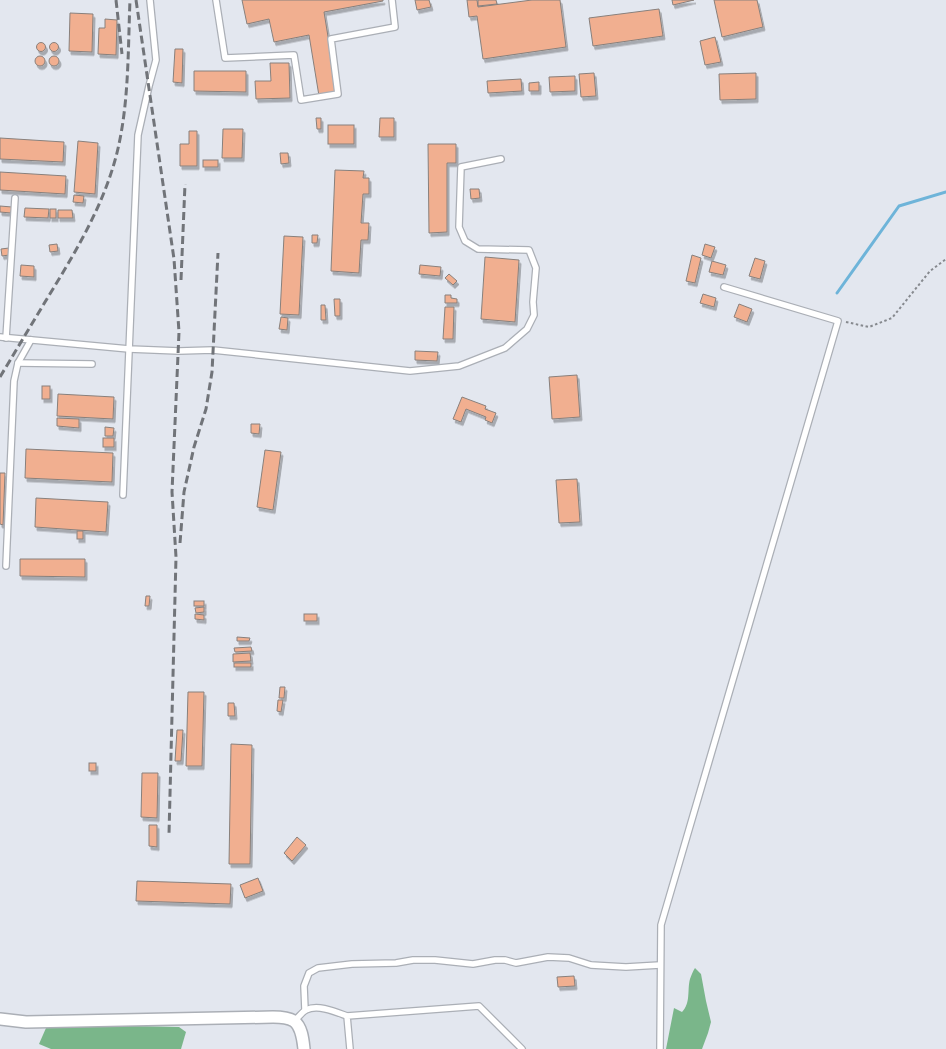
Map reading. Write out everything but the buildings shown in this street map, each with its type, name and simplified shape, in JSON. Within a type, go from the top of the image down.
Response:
[{"type":"street","points":[[0,1019],[26,1022],[284,1018],[294,1021],[300,1031],[304,1049]]},
{"type":"lane","points":[[123,495],[138,135],[156,60],[150,0]]},
{"type":"lane","points":[[216,0],[225,58],[294,55],[301,100],[338,94],[331,39],[395,27],[392,0]]},
{"type":"lane","points":[[15,198],[3,338],[129,349],[213,350],[410,371],[458,366],[505,348],[527,329],[534,315],[533,302],[536,268],[530,250],[478,249],[465,241],[459,227],[461,167],[501,159]]},
{"type":"lane","points":[[660,1049],[660,925],[838,321],[724,287]]},
{"type":"lane","points":[[6,566],[14,381],[18,363],[31,340]]},
{"type":"lane","points":[[18,363],[92,364]]},
{"type":"lane","points":[[305,1010],[304,986],[309,973],[318,968],[352,964],[396,963],[413,960],[474,964],[506,960],[516,963],[548,957],[569,958],[591,965],[626,968],[660,965]]},
{"type":"lane","points":[[294,1021],[305,1010],[309,1009],[326,1008],[347,1016],[479,1006],[522,1049]]},
{"type":"lane","points":[[347,1016],[350,1049]]},
{"type":"path","points":[[838,321],[869,327],[892,318],[930,270],[946,259]]},
{"type":"green space","points":[[695,968],[701,974],[711,1022],[708,1033],[702,1049],[666,1049],[674,1008],[682,1012],[687,1005],[689,983]]},
{"type":"green space","points":[[87,1025],[179,1027],[186,1032],[181,1049],[51,1049],[39,1044],[46,1028]]},
{"type":"waterway","points":[[837,293],[899,206],[946,192]]},
{"type":"railway","points":[[116,0],[122,54]]},
{"type":"railway","points":[[0,377],[68,265],[89,226],[107,186],[119,144],[125,108],[130,0]]},
{"type":"railway","points":[[136,0],[174,259],[179,332],[172,492],[176,557],[169,834]]},
{"type":"railway","points":[[181,280],[185,184]]},
{"type":"railway","points":[[180,543],[184,492],[194,447],[206,409],[212,372],[218,253]]}]
